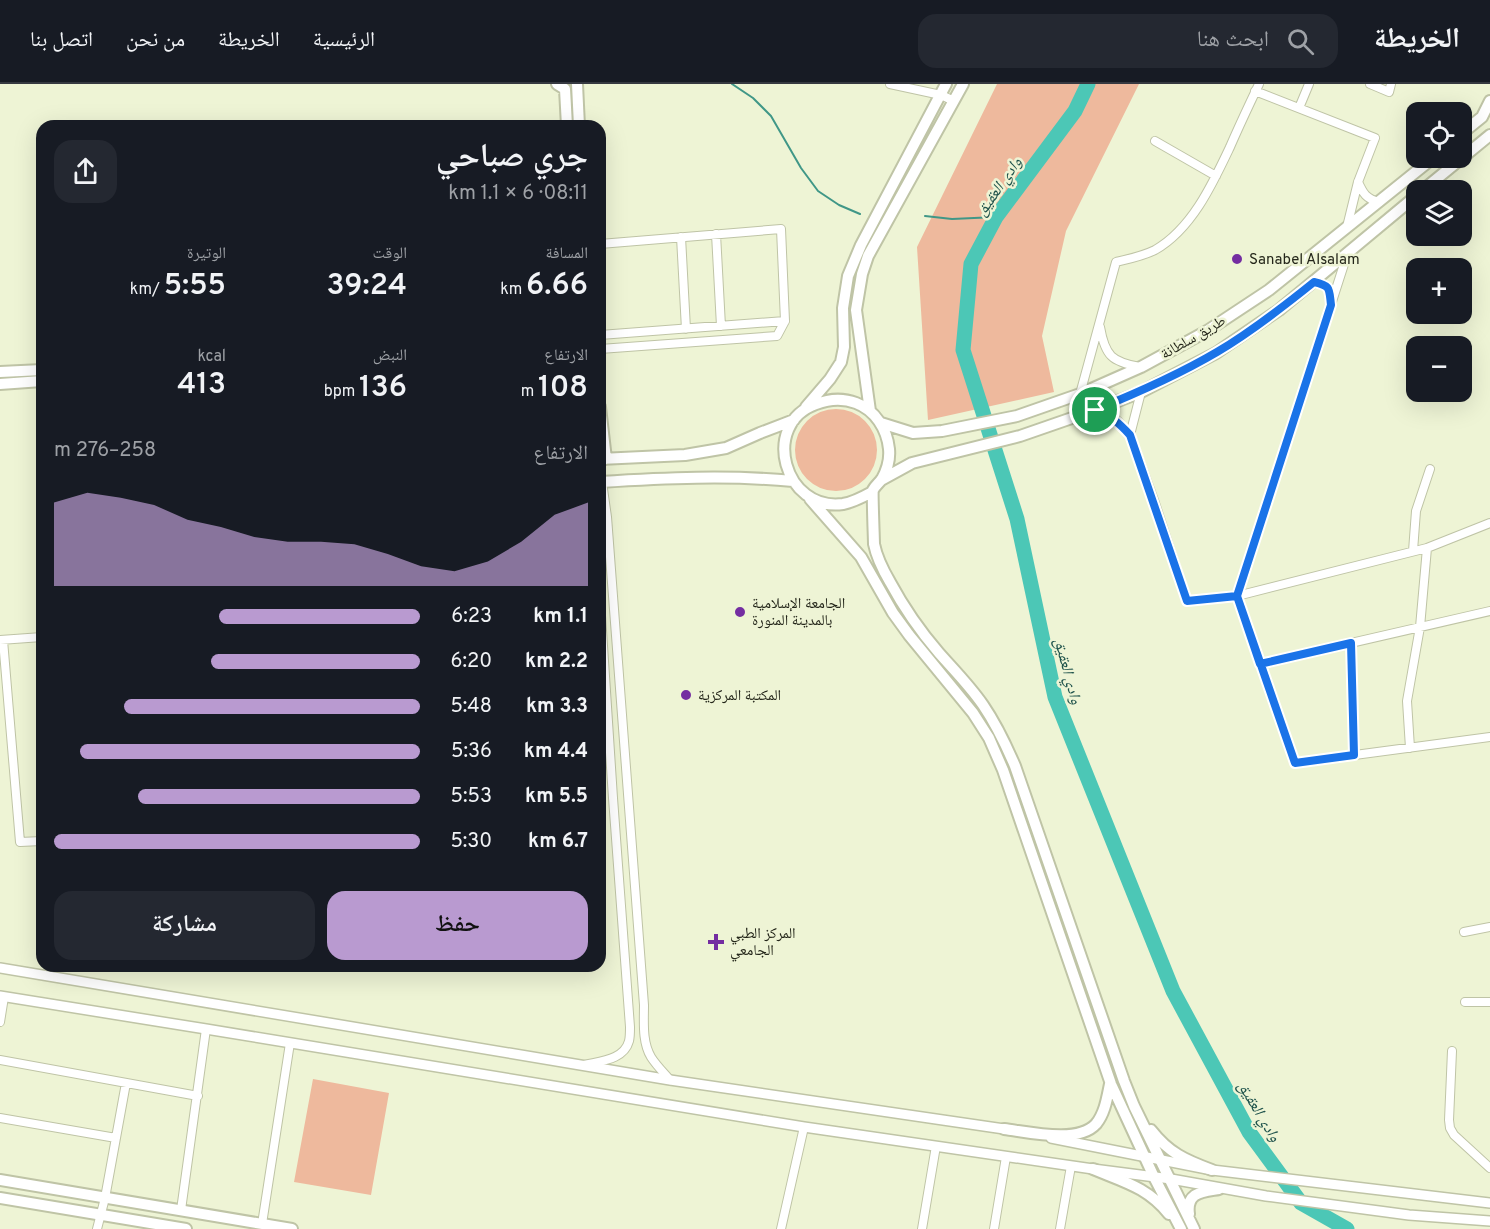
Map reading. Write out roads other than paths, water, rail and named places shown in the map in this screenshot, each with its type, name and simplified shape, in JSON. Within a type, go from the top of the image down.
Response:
[{"type":"main road","points":[[557,84],[565,89],[567,120]]},
{"type":"main road","points":[[577,84],[579,120]]},
{"type":"main road","points":[[946,84],[861,245],[848,276],[843,308],[844,347],[841,362],[830,379],[797,417],[787,435],[784,458],[793,481],[861,557],[898,620],[973,713],[989,738],[1003,770],[1111,1084],[1154,1177],[1187,1228]]},
{"type":"main road","points":[[870,411],[856,310],[862,274],[868,256],[963,84]]},
{"type":"main road","points":[[1472,125],[1482,117],[1490,101]]},
{"type":"main road","points":[[1435,180],[1490,135]]},
{"type":"main road","name":"طريق سلطانة","points":[[881,423],[913,433],[942,431],[1007,418],[1059,402],[1141,367],[1207,331],[1269,290],[1420,168]]},
{"type":"main road","name":"طريق سلطانة","points":[[881,480],[912,463],[1020,436],[1095,410],[1141,392],[1216,353],[1279,310],[1406,204]]},
{"type":"main road","points":[[0,372],[36,370]]},
{"type":"main road","points":[[0,384],[36,381]]},
{"type":"main road","points":[[606,459],[685,455],[726,448],[797,417],[813,405],[827,400],[843,400],[870,411],[881,423],[887,436],[890,452],[881,480],[872,492],[857,500],[842,504],[825,503],[804,492]]},
{"type":"main road","points":[[606,482],[688,478],[793,481]]},
{"type":"main road","points":[[872,492],[874,543],[878,560],[916,625],[984,705],[1015,765],[1124,1081],[1171,1179],[1187,1228]]},
{"type":"main road","points":[[1004,1129],[1067,1136],[1089,1130],[1096,1123],[1106,1104],[1111,1084]]},
{"type":"main road","points":[[1134,1106],[1165,1146],[1178,1156],[1212,1170]]},
{"type":"main road","points":[[1093,1169],[1152,1196],[1187,1228]]},
{"type":"main road","points":[[0,1180],[292,1229]]},
{"type":"main road","points":[[1187,1228],[1190,1200],[1199,1192],[1219,1189]]},
{"type":"main road","points":[[1,1200],[186,1229]]},
{"type":"street","points":[[890,84],[941,95],[954,101]]},
{"type":"street","points":[[1299,108],[1309,84]]},
{"type":"street","points":[[1370,84],[1389,92],[1391,84]]},
{"type":"street","points":[[1080,394],[1116,262],[1156,249],[1173,237],[1202,203],[1257,86],[1299,108],[1376,138],[1358,182],[1347,227]]},
{"type":"street","points":[[1155,141],[1216,177]]},
{"type":"street","points":[[1358,182],[1362,192],[1370,200],[1378,202]]},
{"type":"street","points":[[606,243],[781,229],[785,321],[777,336],[606,349]]},
{"type":"street","points":[[716,234],[721,326]]},
{"type":"street","points":[[681,237],[686,329]]},
{"type":"street","points":[[1348,253],[1237,596],[1295,763],[1490,737]]},
{"type":"street","points":[[1314,282],[1326,284],[1331,305]]},
{"type":"street","points":[[606,335],[785,321]]},
{"type":"street","points":[[1099,325],[1106,350],[1113,358],[1141,367]]},
{"type":"street","points":[[1130,435],[1141,392]]},
{"type":"street","points":[[1095,410],[1110,415],[1130,435],[1187,601],[1237,596],[1427,548],[1490,523]]},
{"type":"street","points":[[1413,551],[1416,512],[1430,469]]},
{"type":"street","points":[[606,511],[644,1005],[644,1032],[651,1058],[670,1080]]},
{"type":"street","points":[[1410,748],[1407,701],[1420,627],[1427,548]]},
{"type":"street","points":[[1260,664],[1490,611]]},
{"type":"street","points":[[36,637],[1,640],[20,842],[36,841]]},
{"type":"street","points":[[1351,643],[1354,755]]},
{"type":"street","points":[[582,1065],[608,1060],[621,1054],[629,1042],[630,1027],[606,696]]},
{"type":"street","points":[[1464,932],[1490,927]]},
{"type":"street","points":[[0,968],[670,1080],[1004,1129],[1212,1170],[1490,1203]]},
{"type":"street","points":[[0,1022],[2,997],[804,1127],[1171,1179],[1219,1189],[1409,1215],[1490,1221]]},
{"type":"street","points":[[1465,1002],[1490,1002]]},
{"type":"street","points":[[628,1005],[644,1005]]},
{"type":"street","points":[[180,1210],[206,1029]]},
{"type":"street","points":[[262,1224],[290,1043]]},
{"type":"street","points":[[1452,1051],[1450,1128],[1454,1135],[1490,1168]]},
{"type":"street","points":[[0,1060],[198,1096]]},
{"type":"street","points":[[97,1229],[105,1198],[126,1083]]},
{"type":"street","points":[[0,1118],[116,1138]]},
{"type":"street","points":[[782,1229],[804,1127]]},
{"type":"street","points":[[922,1229],[936,1146]]},
{"type":"street","points":[[994,1229],[1006,1156]]},
{"type":"street","points":[[1060,1229],[1071,1166]]},
{"type":"waterway","points":[[732,84],[753,98],[771,116],[801,168],[818,191],[839,205],[860,214]]},
{"type":"waterway","name":"وادي العقيق","points":[[1088,84],[1075,111],[996,217],[971,264],[963,350],[1017,519],[1055,697],[1173,991],[1249,1132],[1301,1203],[1347,1229]]},
{"type":"waterway","points":[[925,216],[952,219],[996,217]]},
{"type":"place","name":"Sanabel Alsalam","points":[[1237,259]]},
{"type":"place","name":"الجامعة الإسلامية بالمدينة المنورة","points":[[740,612]]},
{"type":"place","name":"المكتبة المركزية","points":[[686,695]]},
{"type":"place","name":"المركز الطبي الجامعي","points":[[716,942]]}]
